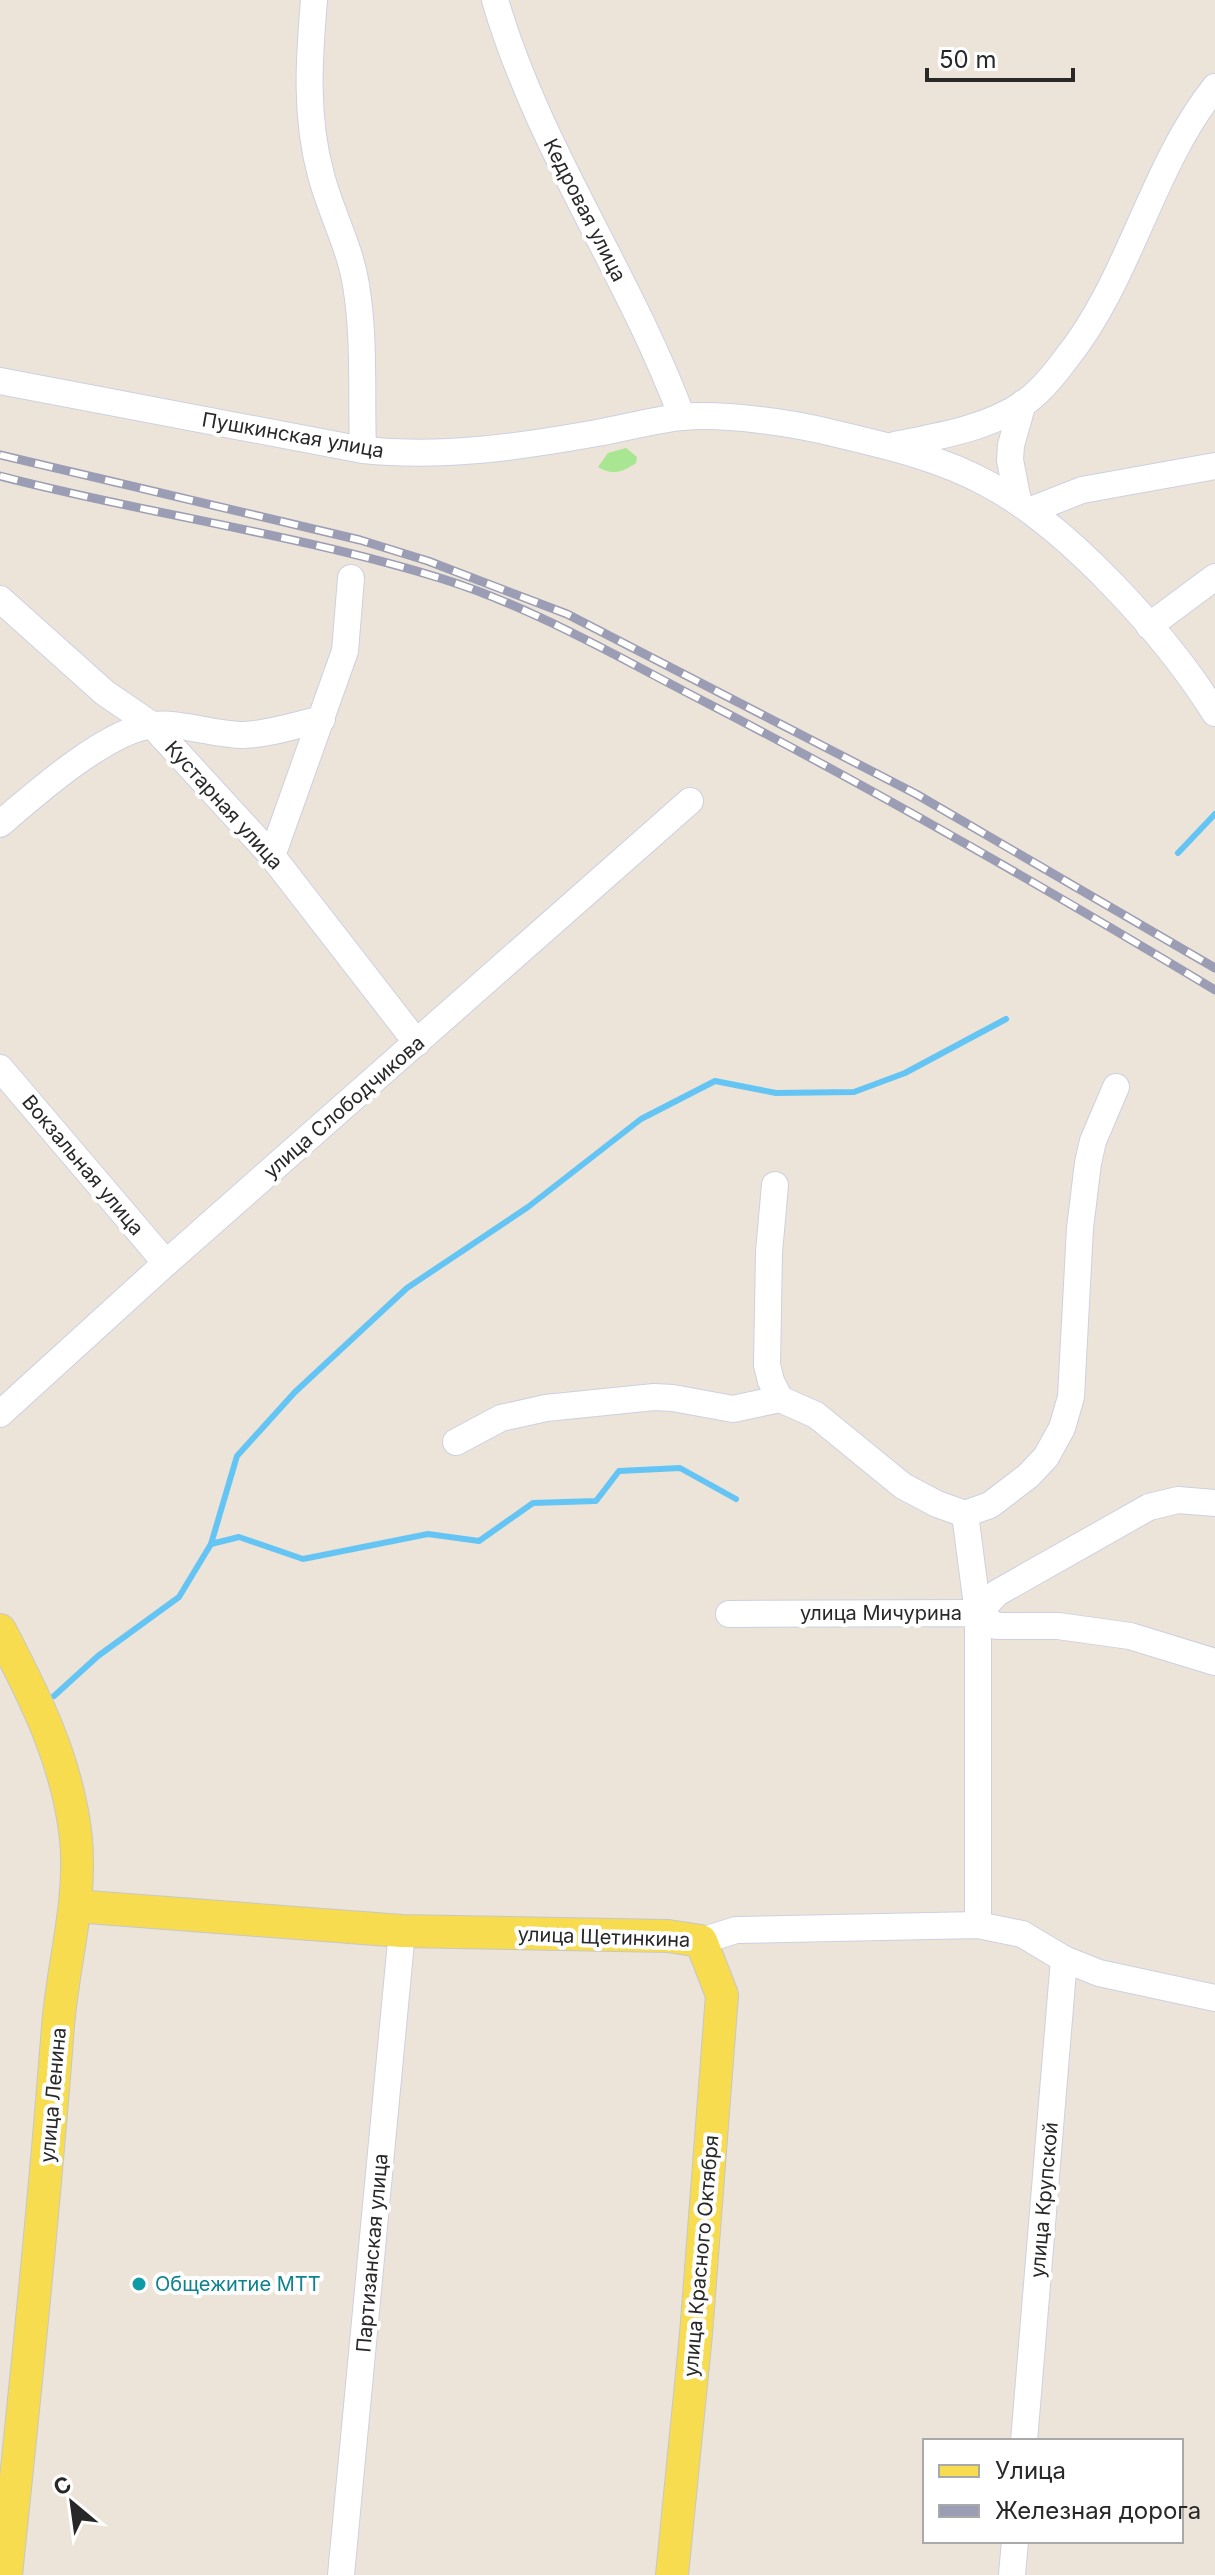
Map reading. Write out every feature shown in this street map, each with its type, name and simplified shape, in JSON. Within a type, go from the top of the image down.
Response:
[{"type":"main road","name":"улица Ленина","points":[[0,1630],[41,1710],[60,1761],[76,1841],[75,1906],[60,2009],[47,2173],[6,2575]]},
{"type":"main road","name":"улица Щетинкина","points":[[75,1906],[402,1931],[668,1936],[701,1941]]},
{"type":"main road","name":"улица Красного Октября","points":[[672,2575],[696,2334],[722,1995],[701,1941]]},
{"type":"street","points":[[314,0],[308,69],[310,109],[320,173],[351,258],[357,288],[363,450]]},
{"type":"street","name":"Кедровая улица","points":[[495,0],[517,68],[538,118],[657,353],[682,417]]},
{"type":"street","points":[[889,447],[964,430],[1023,403],[1055,373],[1098,314],[1171,158],[1200,106],[1215,87]]},
{"type":"street","name":"Пушкинская улица","points":[[0,381],[363,450],[432,454],[483,451],[682,417],[740,419],[810,428],[889,447],[953,467],[1024,506],[1089,563],[1149,626],[1215,713]]},
{"type":"street","points":[[1023,403],[1010,460],[1024,506],[1082,490],[1215,466]]},
{"type":"street","points":[[1149,626],[1215,577]]},
{"type":"street","points":[[272,856],[345,651],[351,578]]},
{"type":"street","name":"Кустарная улица","points":[[0,599],[105,693],[152,725],[272,856],[417,1043]]},
{"type":"street","points":[[0,824],[97,749],[152,725],[244,735],[322,719]]},
{"type":"street","name":"улица Слободчикова","points":[[0,1414],[166,1263],[690,801]]},
{"type":"street","name":"Вокзальная улица","points":[[0,1068],[166,1263]]},
{"type":"street","points":[[775,1185],[769,1252],[767,1365],[780,1399],[816,1415],[903,1486],[951,1511],[965,1514],[990,1505],[1028,1476],[1046,1457],[1062,1428],[1071,1397],[1080,1228],[1088,1163],[1093,1141],[1116,1087]]},
{"type":"street","points":[[456,1442],[501,1418],[546,1408],[654,1397],[733,1409],[780,1399]]},
{"type":"street","points":[[978,1613],[997,1593],[1149,1507],[1178,1500],[1215,1503]]},
{"type":"street","points":[[965,1514],[978,1613],[978,1925]]},
{"type":"street","name":"улица Мичурина","points":[[729,1614],[978,1613],[996,1626],[1058,1626],[1130,1636],[1215,1662]]},
{"type":"street","name":"улица Щетинкина","points":[[701,1941],[736,1930],[978,1925],[1022,1934],[1064,1959],[1099,1973],[1215,1998]]},
{"type":"street","name":"Партизанская улица","points":[[341,2575],[402,1931]]},
{"type":"street","name":"улица Крупской","points":[[1024,2439],[1064,1959]]},
{"type":"street","points":[[1012,2575],[1015,2543]]},
{"type":"green space","points":[[626,448],[637,457],[636,463],[617,472],[598,467],[608,453]]},
{"type":"waterway","points":[[1178,853],[1215,814]]},
{"type":"waterway","points":[[54,1696],[98,1656],[179,1597],[211,1544],[237,1456],[295,1392],[407,1288],[528,1207],[641,1119],[715,1081],[776,1093],[854,1092],[905,1073],[1006,1019]]},
{"type":"waterway","points":[[211,1544],[239,1537],[303,1559],[428,1534],[479,1541],[533,1503],[596,1501],[619,1471],[680,1468],[736,1499]]},
{"type":"railway","points":[[0,455],[360,540],[428,561],[567,614],[916,794],[1215,968]]},
{"type":"railway","points":[[0,476],[333,549],[443,579],[511,605],[611,653],[837,772],[1215,990]]},
{"type":"place","name":"Общежитие МТТ","points":[[139,2284]]}]
